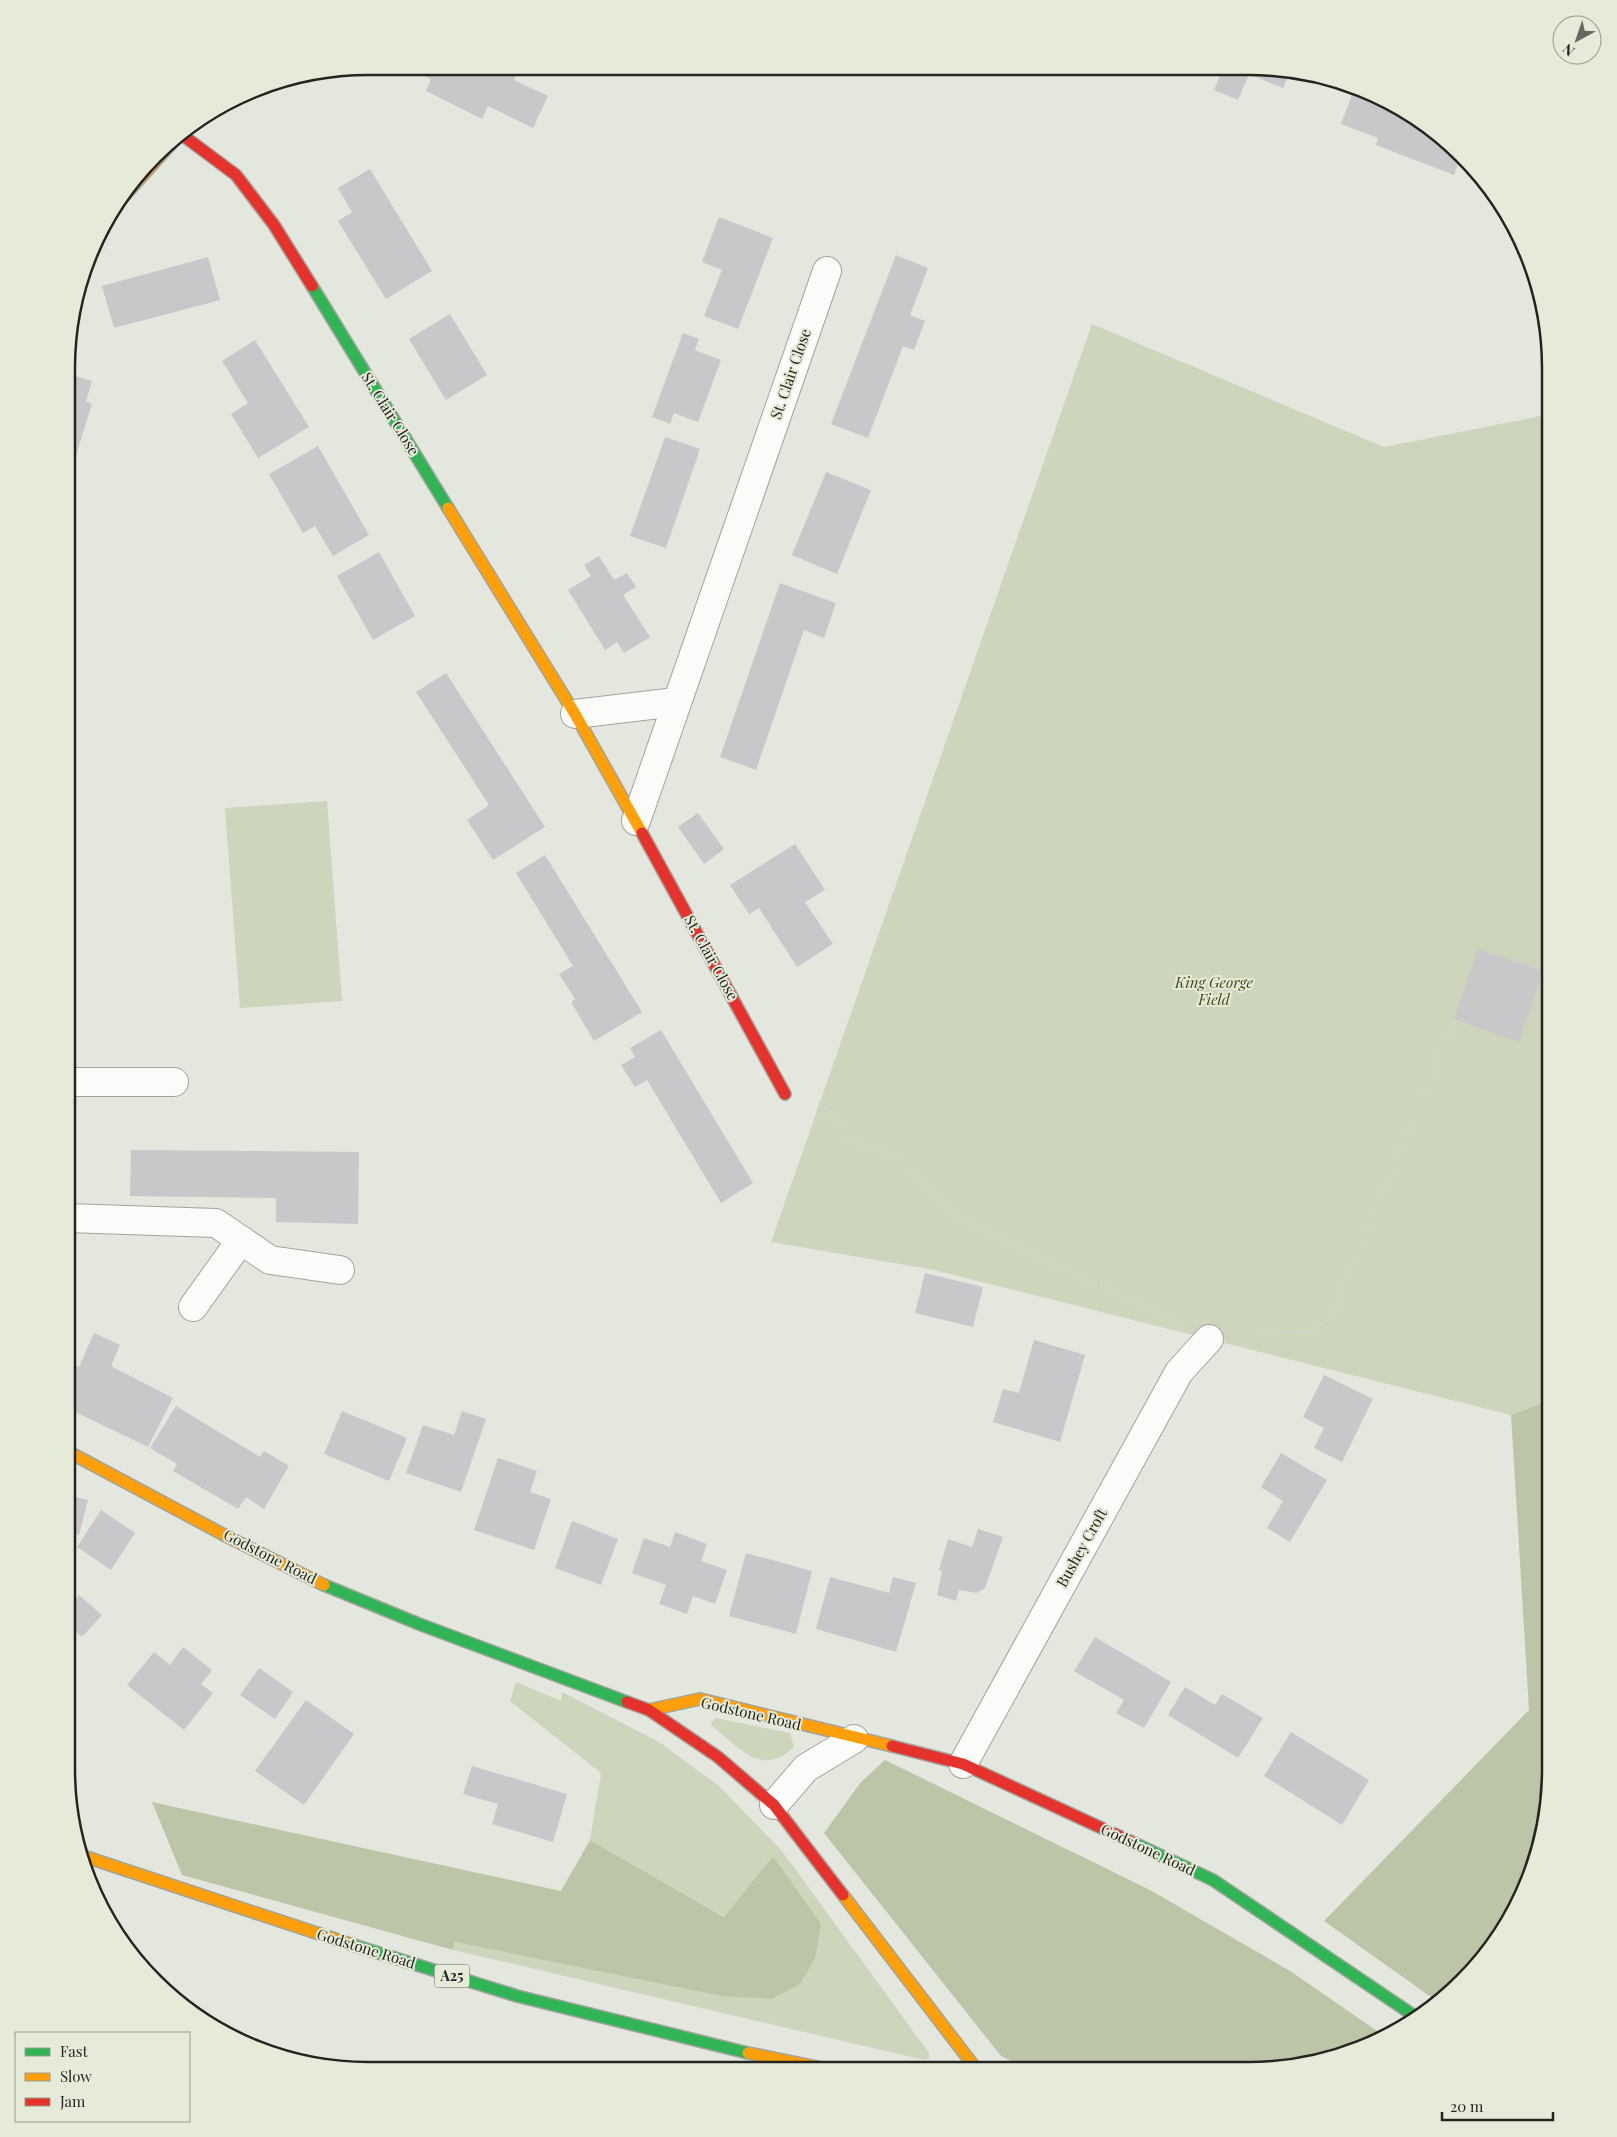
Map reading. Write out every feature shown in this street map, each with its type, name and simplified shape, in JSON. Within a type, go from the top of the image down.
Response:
[{"type":"street","name":"St. Clair Close","points":[[186,139],[236,175],[274,225],[575,714],[786,1094]]},
{"type":"street","name":"St. Clair Close","points":[[636,821],[827,272]]},
{"type":"street","points":[[575,714],[676,702]]},
{"type":"street","points":[[75,1082],[174,1082]]},
{"type":"street","points":[[75,1218],[216,1223],[270,1260],[340,1270]]},
{"type":"street","points":[[193,1308],[241,1240]]},
{"type":"street","name":"Bushey Croft","points":[[963,1764],[1179,1372],[1209,1339]]},
{"type":"street","name":"Godstone Road","points":[[75,1455],[228,1537],[337,1591],[428,1628],[649,1710],[718,1757],[774,1804],[971,2062]]},
{"type":"street","name":"Godstone Road","points":[[649,1710],[700,1699],[963,1764],[1213,1880],[1411,2014]]},
{"type":"street","points":[[774,1804],[806,1768],[854,1738]]},
{"type":"street","name":"Godstone Road","points":[[89,1858],[268,1918],[517,1996],[748,2053],[792,2062]]},
{"type":"path","points":[[94,265],[110,239]]},
{"type":"path","points":[[786,1094],[822,1102],[849,1138],[901,1158],[953,1215],[1209,1339],[1227,1329],[1311,1333],[1331,1317],[1453,1023]]},
{"type":"green space","name":"King George Field","points":[[1092,324],[1384,447],[1542,416],[1542,1403],[1511,1415],[934,1270],[771,1242]]},
{"type":"green space","points":[[327,801],[342,1001],[240,1008],[225,808]]},
{"type":"green space","points":[[1542,1403],[1542,1769],[1539,1807],[1532,1845],[1520,1881],[1503,1915],[1493,1932],[1469,1962],[1432,1997],[1324,1921],[1529,1710],[1511,1415]]},
{"type":"green space","points":[[516,1682],[561,1701],[562,1692],[659,1742],[719,1786],[782,1851],[929,2053],[929,2058],[924,2060],[453,1950],[453,1942],[721,1996],[773,1856],[725,1917],[590,1840],[601,1773],[510,1701]]},
{"type":"green space","points":[[716,1718],[790,1733],[794,1747],[782,1756],[771,1760],[761,1760],[742,1750],[712,1726],[711,1722]]},
{"type":"green space","points":[[885,1760],[1150,1890],[1290,1971],[1378,2032],[1361,2040],[1325,2052],[1268,2061],[1013,2062],[1001,2056],[824,1833],[861,1782]]},
{"type":"green space","points":[[152,1802],[561,1891],[590,1840],[724,1917],[773,1856],[821,1924],[815,1958],[800,1984],[771,1999],[721,1996],[454,1942],[453,1950],[182,1875]]},
{"type":"building","points":[[516,75],[514,80],[548,96],[533,128],[488,106],[482,119],[426,91],[431,79],[424,76]]},
{"type":"building","points":[[1220,75],[1249,75],[1238,100],[1214,90]]},
{"type":"building","points":[[1252,75],[1287,78],[1283,88]]},
{"type":"building","points":[[1352,94],[1361,97],[1412,124],[1442,148],[1458,163],[1454,175],[1376,145],[1378,138],[1341,124]]},
{"type":"building","points":[[370,169],[432,271],[386,299],[338,221],[352,212],[338,188]]},
{"type":"building","points":[[719,217],[773,238],[738,329],[704,316],[722,270],[702,262]]},
{"type":"building","points":[[896,255],[928,268],[910,315],[925,321],[914,350],[903,346],[868,438],[831,424]]},
{"type":"building","points":[[208,257],[220,300],[114,328],[102,286]]},
{"type":"building","points":[[450,314],[487,375],[446,400],[409,339]]},
{"type":"building","points":[[683,333],[699,339],[695,350],[721,360],[698,422],[674,413],[670,424],[652,417]]},
{"type":"building","points":[[255,340],[309,427],[258,458],[231,414],[248,403],[222,361]]},
{"type":"building","points":[[75,376],[92,381],[86,401],[92,404],[75,459]]},
{"type":"building","points":[[665,437],[700,449],[666,548],[630,536]]},
{"type":"building","points":[[318,446],[369,535],[333,556],[315,526],[303,533],[269,474]]},
{"type":"building","points":[[826,472],[871,490],[837,574],[792,555]]},
{"type":"building","points":[[379,552],[415,616],[373,640],[337,576]]},
{"type":"building","points":[[599,556],[614,580],[627,573],[636,587],[623,595],[650,637],[624,653],[617,642],[605,650],[568,590],[591,576],[584,565]]},
{"type":"building","points":[[780,583],[836,603],[824,638],[804,630],[756,770],[720,757]]},
{"type":"building","points":[[446,673],[545,827],[493,860],[467,820],[489,805],[416,692]]},
{"type":"building","points":[[698,813],[724,849],[704,864],[678,827]]},
{"type":"building","points":[[795,844],[825,890],[805,902],[833,944],[797,967],[759,908],[749,914],[730,885]]},
{"type":"building","points":[[545,855],[642,1012],[594,1041],[571,1002],[575,999],[559,974],[573,966],[516,873]]},
{"type":"building","points":[[1478,949],[1542,971],[1519,1042],[1454,1019]]},
{"type":"building","points":[[661,1030],[753,1183],[721,1203],[647,1080],[635,1087],[621,1065],[635,1057],[630,1048]]},
{"type":"building","points":[[131,1150],[359,1152],[358,1224],[276,1222],[276,1198],[130,1196]]},
{"type":"building","points":[[925,1273],[983,1287],[973,1327],[915,1313]]},
{"type":"building","points":[[94,1333],[120,1345],[111,1366],[173,1398],[148,1447],[75,1412],[75,1365],[79,1367]]},
{"type":"building","points":[[1034,1340],[1085,1355],[1060,1442],[993,1422],[1003,1389],[1019,1393]]},
{"type":"building","points":[[1324,1375],[1373,1399],[1342,1462],[1314,1448],[1324,1428],[1303,1417]]},
{"type":"building","points":[[176,1406],[260,1457],[264,1451],[289,1466],[264,1509],[246,1497],[238,1509],[173,1471],[177,1464],[150,1448]]},
{"type":"building","points":[[342,1411],[407,1438],[389,1481],[324,1454]]},
{"type":"building","points":[[462,1411],[486,1419],[461,1492],[406,1473],[423,1425],[454,1435]]},
{"type":"building","points":[[1281,1453],[1327,1480],[1290,1542],[1267,1528],[1283,1501],[1261,1487]]},
{"type":"building","points":[[498,1458],[537,1471],[530,1492],[551,1499],[534,1550],[474,1530]]},
{"type":"building","points":[[75,1497],[88,1500],[79,1535],[75,1534]]},
{"type":"building","points":[[101,1510],[135,1533],[111,1570],[77,1547]]},
{"type":"building","points":[[572,1521],[618,1539],[601,1585],[555,1568]]},
{"type":"building","points":[[978,1529],[1003,1537],[985,1588],[977,1593],[959,1590],[956,1601],[937,1595],[942,1572],[939,1570],[948,1539],[972,1547]]},
{"type":"building","points":[[675,1532],[707,1544],[701,1561],[727,1570],[715,1604],[693,1596],[687,1614],[659,1604],[666,1585],[632,1573],[644,1538],[670,1547]]},
{"type":"building","points":[[746,1553],[812,1571],[796,1634],[729,1616]]},
{"type":"building","points":[[830,1577],[889,1593],[893,1577],[916,1583],[896,1652],[816,1629]]},
{"type":"building","points":[[79,1595],[102,1615],[82,1637],[75,1630],[75,1600]]},
{"type":"building","points":[[1095,1637],[1171,1682],[1144,1728],[1116,1713],[1124,1700],[1074,1671]]},
{"type":"building","points":[[183,1647],[212,1670],[201,1684],[213,1693],[184,1730],[127,1685],[154,1652],[170,1665]]},
{"type":"building","points":[[259,1668],[293,1692],[275,1719],[240,1695]]},
{"type":"building","points":[[1185,1687],[1215,1705],[1222,1694],[1263,1718],[1238,1758],[1168,1715]]},
{"type":"building","points":[[306,1700],[354,1734],[304,1805],[255,1771]]},
{"type":"building","points":[[1291,1732],[1369,1780],[1342,1825],[1264,1776]]},
{"type":"building","points":[[472,1766],[567,1794],[553,1842],[492,1824],[498,1804],[463,1794]]},
{"type":"traffic: fast","points":[[312,286],[448,508]]},
{"type":"traffic: fast","points":[[324,1585],[419,1624],[627,1702]]},
{"type":"traffic: fast","points":[[1134,1843],[1213,1880],[1411,2014]]},
{"type":"traffic: fast","points":[[353,1945],[517,1996],[748,2053]]},
{"type":"traffic: slow","points":[[448,508],[575,714],[642,833]]},
{"type":"traffic: slow","points":[[75,1455],[228,1537],[324,1585]]},
{"type":"traffic: slow","points":[[649,1710],[700,1699],[892,1746]]},
{"type":"traffic: slow","points":[[89,1858],[353,1945]]},
{"type":"traffic: slow","points":[[843,1895],[971,2062]]},
{"type":"traffic: slow","points":[[748,2053],[792,2062]]},
{"type":"traffic: jam","points":[[187,138],[236,175],[274,225],[312,286]]},
{"type":"traffic: jam","points":[[642,833],[785,1094]]},
{"type":"traffic: jam","points":[[627,1702],[649,1710],[718,1757],[774,1805],[843,1895]]},
{"type":"traffic: jam","points":[[892,1746],[963,1764],[1134,1843]]}]
